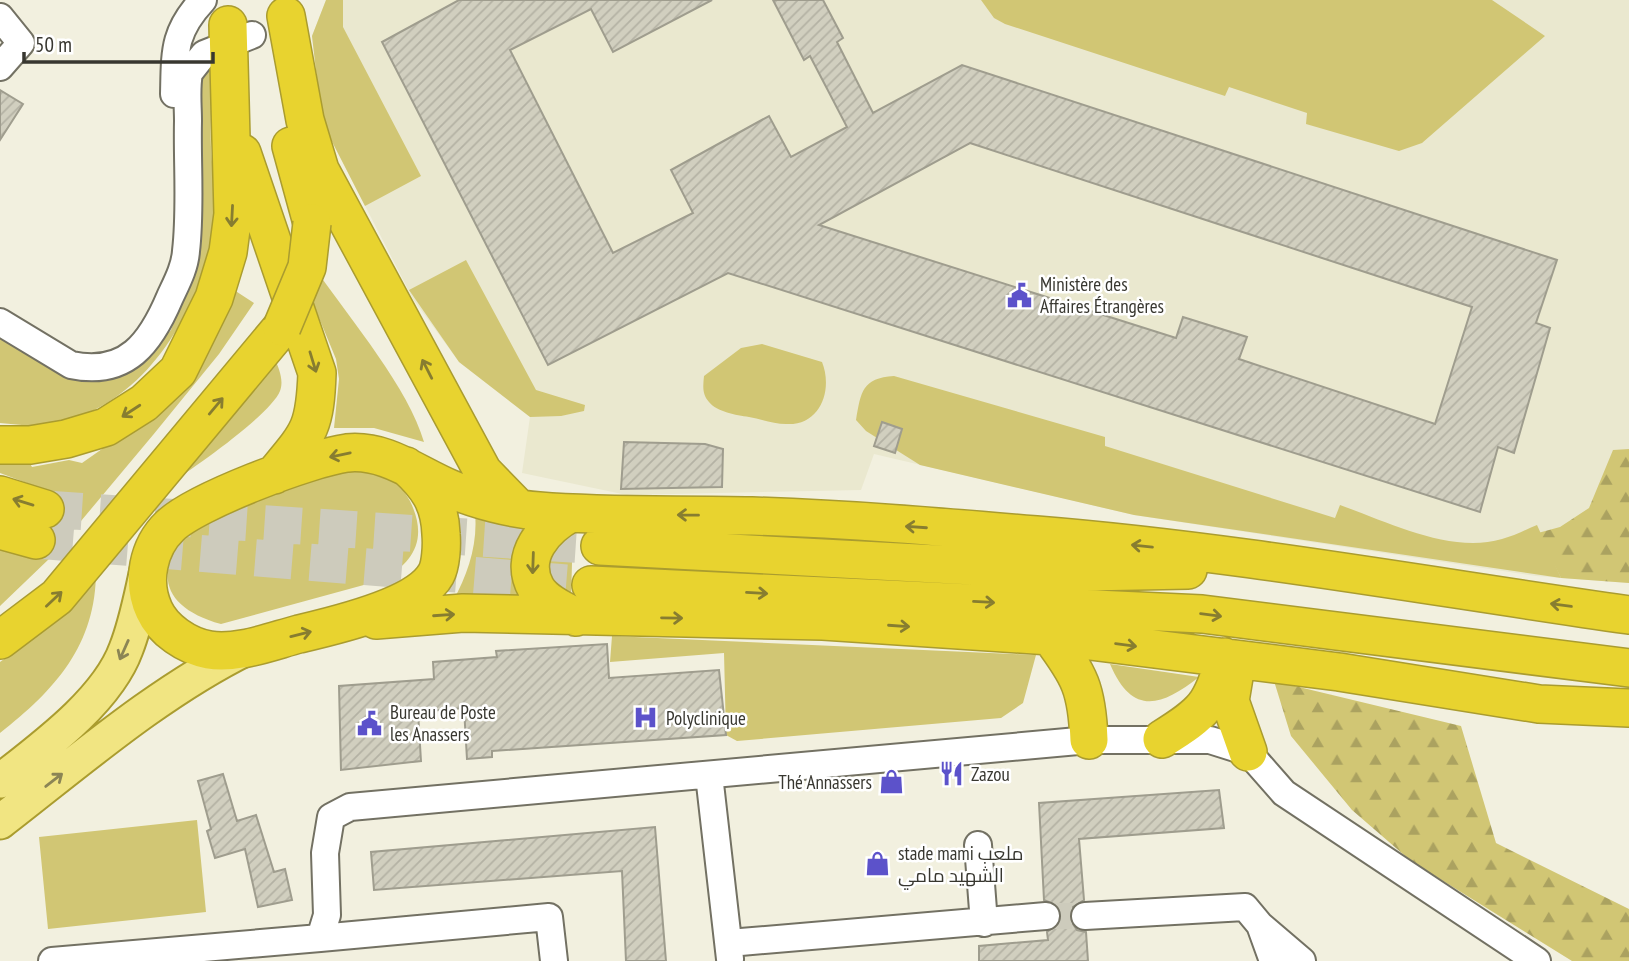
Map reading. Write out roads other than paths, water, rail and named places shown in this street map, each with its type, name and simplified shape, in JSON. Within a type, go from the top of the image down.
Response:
[{"type":"highway","points":[[0,640],[57,597],[282,327],[307,267],[312,223],[290,142],[289,13]]},
{"type":"highway","points":[[289,13],[305,120],[320,170],[454,421],[484,472],[517,507]]},
{"type":"highway","points":[[0,445],[30,445],[66,439],[106,427],[144,403],[178,371],[214,298],[228,252],[233,214],[226,21]]},
{"type":"highway","points":[[231,111],[247,171],[317,373],[316,404],[309,433],[274,475]]},
{"type":"highway","points":[[352,622],[409,596],[436,574],[446,502],[460,442],[454,421]]},
{"type":"highway","points":[[1629,615],[1174,549],[1036,535],[758,517],[571,513],[446,502],[406,466],[379,456],[352,452],[304,463],[172,524],[158,540],[149,561],[146,590],[163,626],[184,640],[211,651],[251,646],[352,622],[583,601],[1202,614],[1629,668]]},
{"type":"highway","points":[[0,495],[40,524],[0,530]]},
{"type":"highway","points":[[571,513],[552,523],[540,535],[531,569],[536,588],[555,606],[583,601],[822,621],[1051,636],[1231,657],[1538,704],[1629,708]]},
{"type":"highway","points":[[600,546],[1086,572],[1312,569]]},
{"type":"highway","points":[[1051,636],[1079,674],[1088,716],[1088,740]]},
{"type":"highway","points":[[1408,642],[1538,704],[1629,729]]},
{"type":"highway","points":[[1162,740],[1191,721],[1212,699],[1231,657]]},
{"type":"highway","points":[[1231,657],[1230,701],[1248,752]]},
{"type":"main road","points":[[0,781],[67,728],[103,686],[126,651],[149,561]]},
{"type":"main road","points":[[0,822],[94,748],[195,677],[251,646]]},
{"type":"street","points":[[168,302],[172,251],[175,53],[181,28],[226,21],[272,30],[289,13]]},
{"type":"street","points":[[0,17],[21,43],[0,67]]},
{"type":"street","points":[[0,299],[4,324],[71,365],[100,368],[117,363],[145,342],[156,329],[183,268],[187,250],[188,79],[199,58],[226,21]]},
{"type":"street","points":[[320,938],[327,915],[325,853],[331,817],[350,807],[1088,740],[1209,740],[1248,752],[1284,793],[1537,961]]},
{"type":"street","points":[[709,775],[730,952],[1046,916]]},
{"type":"street","points":[[978,845],[984,923]]},
{"type":"street","points":[[1085,916],[1245,907],[1260,925],[1302,961]]},
{"type":"street","points":[[52,961],[549,917],[554,961]]},
{"type":"street","points":[[1260,925],[1272,961]]},
{"type":"tunnel","points":[[45,509],[600,546]]},
{"type":"tunnel","points":[[36,540],[591,585]]},
{"type":"tunnel","points":[[1046,916],[1085,916]]},
{"type":"place","name":"Ministère des Affaires Étrangères","points":[[1020,295]]},
{"type":"place","name":"Polyclinique","points":[[646,718]]},
{"type":"place","name":"Bureau de Poste les Anassers","points":[[370,723]]},
{"type":"place","name":"Zazou","points":[[951,774]]},
{"type":"place","name":"Thé Annassers","points":[[892,782]]},
{"type":"place","name":"stade mami ملعب الشهيد مامي","points":[[878,864]]}]
